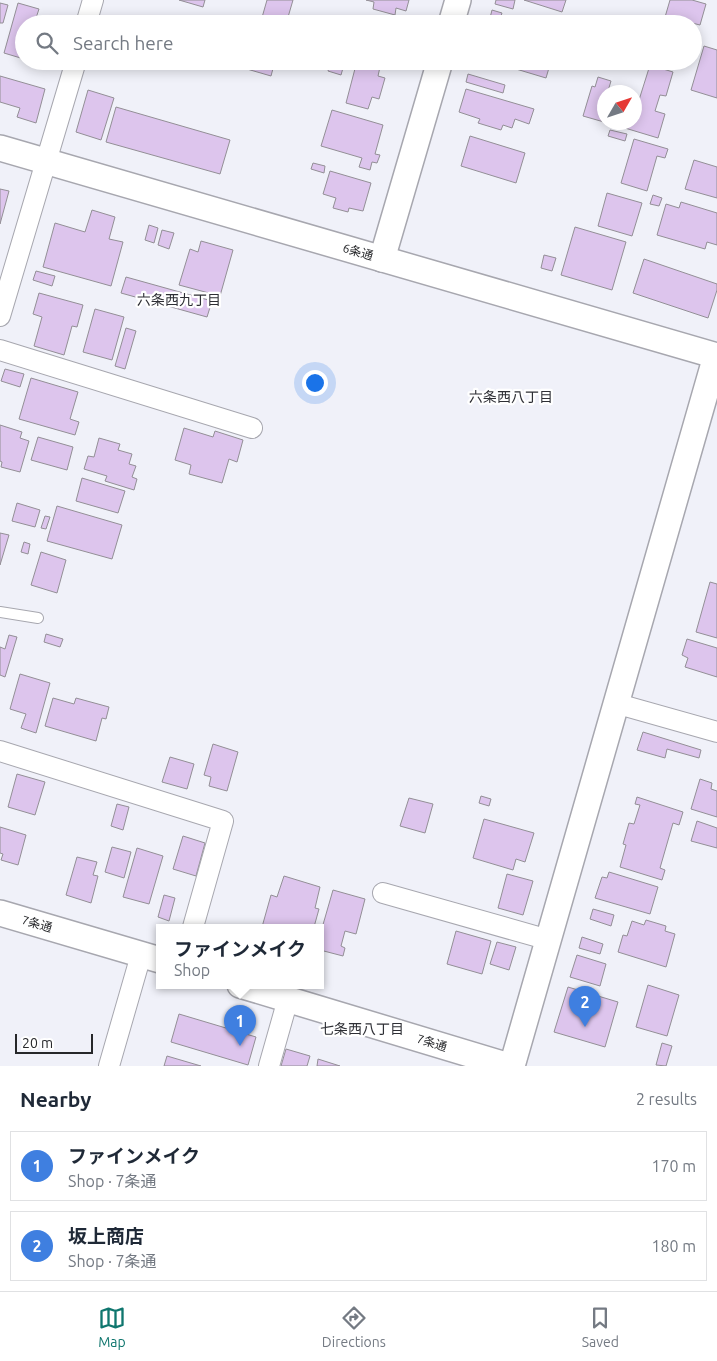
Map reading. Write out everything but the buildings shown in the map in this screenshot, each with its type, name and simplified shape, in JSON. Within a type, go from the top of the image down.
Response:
[{"type":"street","points":[[89,15],[93,0]]},
{"type":"street","points":[[454,15],[458,0]]},
{"type":"street","points":[[0,316],[73,70]]},
{"type":"street","points":[[382,259],[437,70]]},
{"type":"street","name":"6条通","points":[[0,148],[717,355]]},
{"type":"street","points":[[0,350],[252,428]]},
{"type":"street","points":[[511,1066],[618,704],[717,355]]},
{"type":"street","points":[[618,704],[717,732]]},
{"type":"street","points":[[0,751],[224,821],[194,924]]},
{"type":"street","points":[[383,893],[548,940]]},
{"type":"street","name":"7条通","points":[[0,913],[151,958]]},
{"type":"street","points":[[109,1066],[151,958]]},
{"type":"street","name":"7条通","points":[[254,989],[511,1066]]},
{"type":"street","points":[[269,1066],[288,999]]},
{"type":"lane","points":[[0,612],[38,618]]},
{"type":"place","name":"坂上商店","points":[[585,1027]]},
{"type":"place","name":"ファインメイク","points":[[240,1046]]},
{"type":"district","name":"六条西九丁目","points":[[179,300]]},
{"type":"district","name":"六条西八丁目","points":[[511,397]]},
{"type":"district","name":"七条西八丁目","points":[[362,1029]]}]
